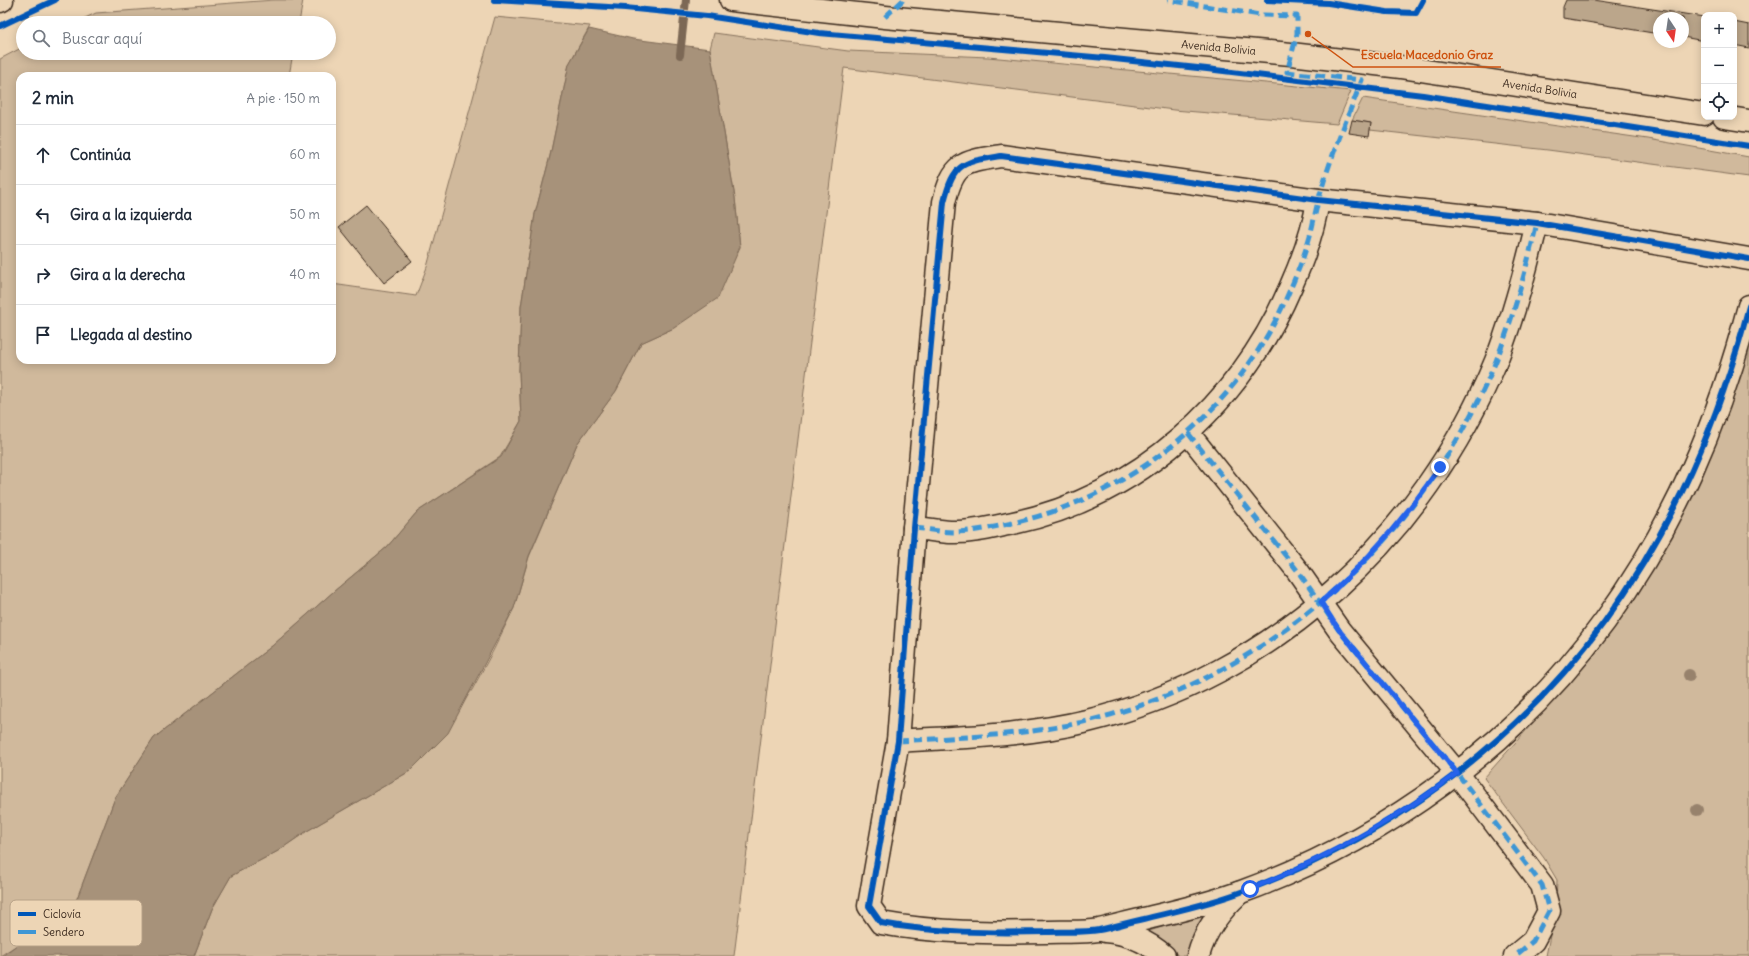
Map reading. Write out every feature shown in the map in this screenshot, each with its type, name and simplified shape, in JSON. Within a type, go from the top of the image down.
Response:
[{"type":"street","name":"Avenida Bolivia","points":[[731,0],[885,17],[1291,54],[1370,63],[1701,114]]},
{"type":"street","points":[[1737,119],[1749,121]]},
{"type":"street","points":[[1164,956],[1148,943],[1120,932],[945,931],[881,923],[869,906],[898,741],[914,528],[944,202],[949,184],[957,168],[972,160],[1001,156],[1318,200],[1538,222],[1749,259]]},
{"type":"street","points":[[914,528],[952,532],[986,528],[1033,519],[1071,506],[1108,489],[1138,471],[1188,433],[1220,401],[1240,376],[1273,325],[1297,272],[1309,240],[1318,200]]},
{"type":"street","points":[[898,741],[1027,732],[1086,722],[1125,711],[1183,689],[1232,664],[1292,626],[1321,602],[1371,556],[1417,500],[1440,467],[1462,431],[1493,368],[1510,324],[1522,285],[1538,222]]},
{"type":"street","points":[[1096,931],[1240,893],[1281,876],[1356,840],[1426,797],[1500,737],[1554,682],[1604,621],[1650,551],[1688,481],[1716,414],[1731,372],[1749,306]]},
{"type":"street","points":[[1188,433],[1321,602],[1339,630],[1457,773],[1542,885],[1549,911],[1533,941],[1515,956]]},
{"type":"street","points":[[1198,956],[1204,939],[1214,921],[1225,907],[1240,893]]},
{"type":"shaded area","points":[[274,0],[303,0],[300,16],[89,16],[96,13]]},
{"type":"shaded area","points":[[495,17],[590,26],[569,64],[550,156],[535,214],[521,307],[519,370],[521,421],[500,457],[417,512],[387,547],[272,646],[154,738],[115,798],[76,900],[10,900],[10,946],[16,946],[0,956],[0,59],[16,51],[16,60],[292,60],[290,72],[16,72],[16,364],[336,364],[336,285],[416,296],[427,267]]},
{"type":"shaded area","points":[[589,29],[633,39],[710,49],[735,198],[740,247],[718,298],[674,328],[641,343],[616,391],[577,444],[529,556],[514,608],[448,733],[410,771],[307,831],[278,851],[231,876],[212,909],[194,956],[2,956],[16,946],[142,946],[142,900],[76,900],[115,798],[154,738],[272,646],[387,547],[417,512],[501,457],[521,421],[519,370],[521,307],[535,214],[550,156],[569,64]]},
{"type":"shaded area","points":[[714,33],[848,51],[988,57],[1351,91],[1337,124],[1174,110],[844,68],[734,956],[194,956],[212,909],[231,876],[278,851],[307,831],[410,771],[472,690],[493,651],[514,608],[529,557],[577,444],[616,391],[641,343],[674,328],[740,247],[735,198],[710,49]]},
{"type":"shaded area","points":[[1363,98],[1648,139],[1749,157],[1749,177],[1548,150],[1370,130],[1371,123],[1352,120]]},
{"type":"shaded area","points":[[1749,325],[1749,956],[1546,956],[1556,905],[1557,880],[1544,858],[1484,778],[1593,655],[1646,568]]},
{"type":"shaded area","points":[[1204,914],[1186,956],[1179,956],[1146,932]]},
{"type":"building","points":[[1566,0],[1594,0],[1672,12],[1653,12],[1653,33],[1563,18],[1563,7]]},
{"type":"building","points":[[1689,15],[1701,17],[1701,40],[1689,38]]},
{"type":"building","points":[[1737,23],[1749,25],[1749,48],[1737,46]]},
{"type":"building","points":[[1352,120],[1371,123],[1369,136],[1349,133]]},
{"type":"building","points":[[366,205],[412,261],[384,283],[339,227]]},
{"type":"waterway","points":[[680,55],[686,0]]},
{"type":"marked path","points":[[885,17],[903,0]]},
{"type":"marked path","points":[[914,528],[943,532],[960,532],[980,530],[1008,524],[1053,512],[1095,494],[1135,472],[1173,445],[1207,414],[1237,380],[1263,342],[1285,301],[1307,247],[1328,168],[1362,80],[1287,72],[1297,34],[1297,16],[1260,15],[1168,0]]},
{"type":"marked path","points":[[898,741],[993,735],[1040,730],[1087,721],[1155,700],[1219,671],[1279,634],[1334,590],[1384,540],[1428,485],[1465,425],[1496,361],[1519,292],[1537,223]]},
{"type":"marked path","points":[[1188,433],[1297,570],[1339,630],[1457,773],[1542,885],[1549,911],[1533,941],[1515,956]]},
{"type":"cycle path","points":[[21,16],[55,0]]},
{"type":"cycle path","points":[[494,0],[625,8],[707,16],[819,33],[1105,58],[1207,69],[1423,95],[1749,146]]},
{"type":"cycle path","points":[[1267,0],[1328,3],[1387,12],[1416,13],[1423,0]]},
{"type":"cycle path","points":[[0,26],[16,18]]},
{"type":"cycle path","points":[[1749,259],[1537,223],[1318,200],[1001,156],[977,160],[962,166],[956,171],[944,202],[914,528],[898,741],[869,906],[881,923],[922,929],[963,932],[1079,932],[1099,930],[1217,900],[1294,871],[1346,845],[1396,816],[1443,784],[1488,748],[1530,708],[1569,666],[1605,621],[1630,584],[1653,547],[1673,509],[1709,431],[1724,390],[1749,306]]},
{"type":"place","name":"Escuela Macedonio Graz","points":[[1308,34]]},
{"type":"route","points":[[1250,889],[1281,876],[1356,840],[1426,797],[1457,773],[1339,630],[1321,602],[1345,582],[1371,556],[1417,500],[1440,467]]}]
